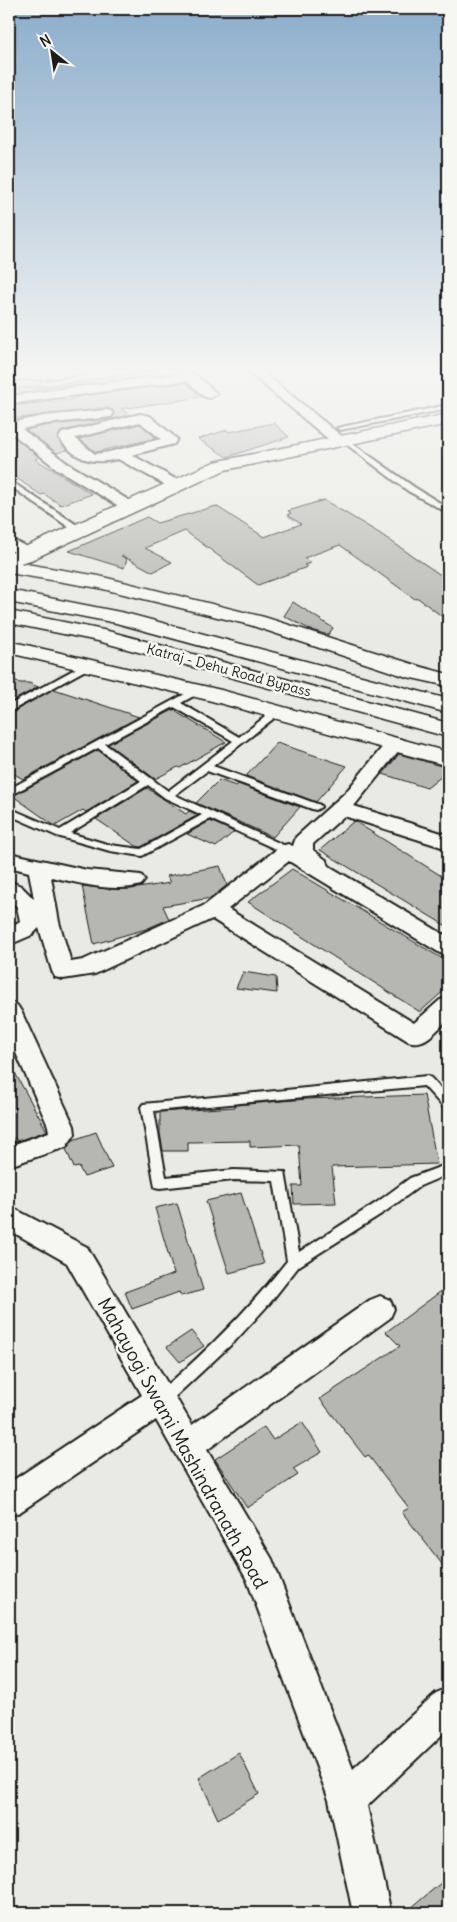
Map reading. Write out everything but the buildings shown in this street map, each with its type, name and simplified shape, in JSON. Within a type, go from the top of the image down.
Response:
[{"type":"main road","points":[[9,560],[29,554],[220,466],[251,459]]},
{"type":"main road","points":[[9,567],[100,582],[257,621],[415,672],[448,680]]},
{"type":"main road","name":"Katraj - Dehu Road Bypass","points":[[9,596],[118,617],[448,706]]},
{"type":"main road","name":"Katraj - Dehu Road Bypass","points":[[9,617],[102,635],[448,730]]},
{"type":"main road","points":[[9,647],[196,691],[448,759]]},
{"type":"street","points":[[53,459],[91,485],[130,507]]},
{"type":"street","points":[[128,459],[176,485]]},
{"type":"street","points":[[9,543],[29,554]]},
{"type":"street","points":[[395,744],[353,796],[303,842],[303,851],[310,859],[448,938]]},
{"type":"street","points":[[341,808],[448,842]]},
{"type":"street","points":[[39,866],[48,922],[63,971],[88,968],[212,910],[288,852],[448,947]]},
{"type":"street","points":[[9,860],[76,876],[109,881],[134,880]]},
{"type":"street","points":[[9,888],[20,896],[31,914],[31,923],[24,930],[9,937]]},
{"type":"street","points":[[212,910],[416,1035],[448,1006]]},
{"type":"street","points":[[9,1011],[61,1126],[62,1134],[57,1140],[9,1156]]},
{"type":"street","name":"Mahayogi Swami Mashindranath Road","points":[[9,1217],[77,1256],[260,1571],[347,1800],[372,1913]]},
{"type":"street","points":[[187,1446],[380,1309]]},
{"type":"street","points":[[9,1501],[161,1400]]},
{"type":"street","points":[[347,1800],[448,1705]]},
{"type":"lane","points":[[372,459],[411,489],[448,511]]},
{"type":"lane","points":[[9,482],[80,530]]},
{"type":"lane","points":[[9,709],[86,666]]},
{"type":"lane","points":[[9,782],[13,790],[196,691]]},
{"type":"lane","points":[[174,703],[239,741]]},
{"type":"lane","points":[[168,796],[277,712]]},
{"type":"lane","points":[[98,744],[168,796],[288,852]]},
{"type":"lane","points":[[205,767],[316,807]]},
{"type":"lane","points":[[62,834],[148,781]]},
{"type":"lane","points":[[9,811],[62,834],[110,848],[142,853],[210,815]]},
{"type":"lane","points":[[294,1262],[280,1176],[234,1175],[160,1183],[147,1107],[427,1080],[448,1105]]},
{"type":"lane","points":[[161,1400],[207,1361],[275,1288],[294,1262],[381,1207],[415,1182],[448,1169]]}]
